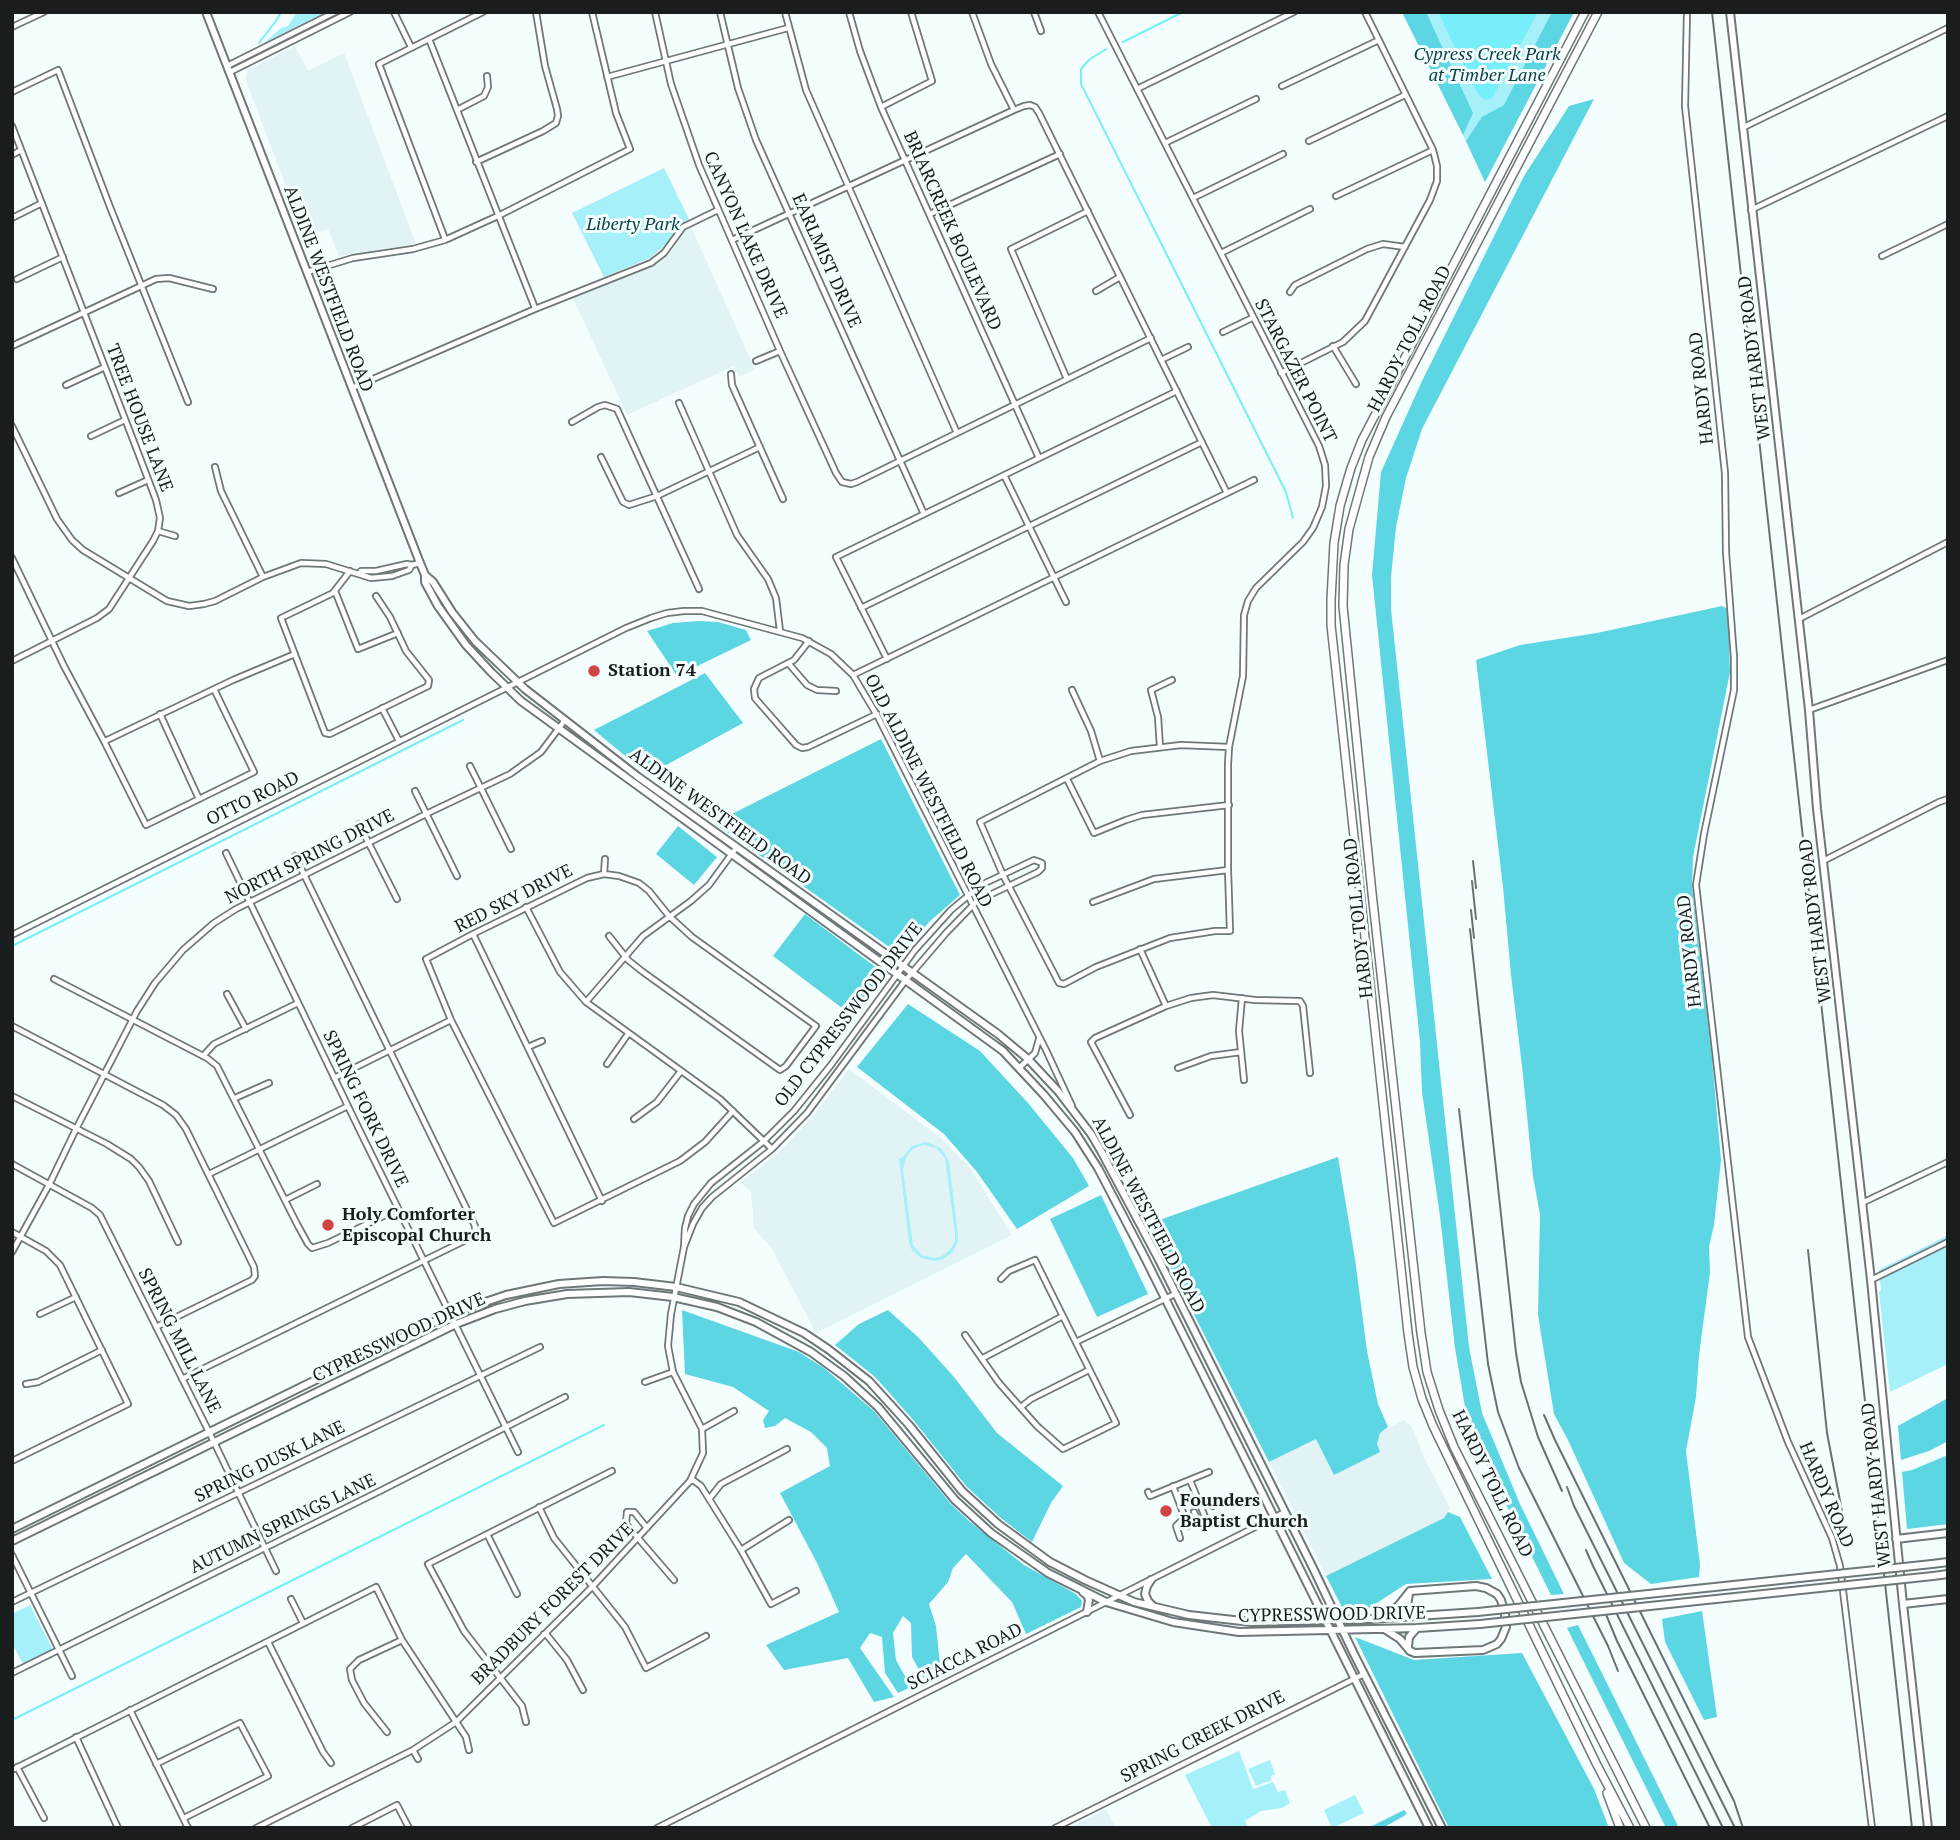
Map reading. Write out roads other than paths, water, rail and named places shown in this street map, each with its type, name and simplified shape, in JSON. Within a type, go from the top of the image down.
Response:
[{"type":"highway","name":"HARDY TOLL ROAD","points":[[1585,12],[1362,440],[1340,506],[1334,542],[1331,625],[1413,1367],[1433,1426],[1630,1828]]},
{"type":"highway","name":"HARDY TOLL ROAD","points":[[1597,14],[1386,417],[1369,457],[1349,529],[1344,565],[1343,606],[1420,1333],[1429,1380],[1454,1447],[1646,1828]]},
{"type":"highway","points":[[1596,1763],[1620,1828]]},
{"type":"main road","name":"ALDINE WESTFIELD ROAD","points":[[206,12],[425,575],[425,582],[438,606],[466,645],[506,688],[1003,1051],[1075,1132],[1098,1168],[1165,1299],[1429,1828]]},
{"type":"main road","name":"WEST HARDY ROAD","points":[[1730,12],[1809,710],[1928,1828]]},
{"type":"main road","name":"ALDINE WESTFIELD ROAD","points":[[425,575],[433,582],[474,641],[518,683],[632,772],[983,1023],[1028,1059],[1075,1112],[1096,1142],[1121,1188],[1244,1429],[1353,1654],[1443,1828]]},
{"type":"main road","points":[[628,779],[632,772]]},
{"type":"main road","points":[[684,820],[689,813]]},
{"type":"main road","points":[[781,891],[787,883]]},
{"type":"main road","points":[[832,927],[838,920]]},
{"type":"main road","points":[[976,1031],[983,1023]]},
{"type":"main road","points":[[1110,1192],[1121,1188]]},
{"type":"main road","name":"CYPRESSWOOD DRIVE","points":[[12,1529],[450,1314],[506,1295],[561,1284],[618,1281],[676,1287],[738,1302],[804,1333],[869,1381],[909,1425],[942,1468],[971,1500],[998,1524],[1044,1557],[1085,1580],[1119,1596],[1155,1608],[1221,1620],[1251,1622],[1383,1618],[1478,1612],[1948,1562]]},
{"type":"main road","points":[[561,1284],[563,1294]]},
{"type":"main road","name":"CYPRESSWOOD DRIVE","points":[[12,1541],[456,1324],[525,1301],[563,1294],[629,1292],[673,1297],[717,1307],[756,1322],[791,1340],[834,1368],[860,1390],[900,1431],[962,1506],[999,1539],[1035,1565],[1106,1602],[1173,1622],[1220,1630],[1263,1633],[1417,1628],[1480,1624],[1948,1574]]},
{"type":"main road","points":[[756,1322],[762,1312]]},
{"type":"main road","points":[[834,1368],[842,1359]]},
{"type":"main road","points":[[334,1371],[338,1381]]},
{"type":"main road","points":[[900,1431],[909,1425]]},
{"type":"main road","points":[[1233,1434],[1244,1429]]},
{"type":"main road","points":[[105,1483],[111,1493]]},
{"type":"main road","points":[[962,1506],[971,1500]]},
{"type":"main road","points":[[1896,1539],[1948,1533]]},
{"type":"main road","points":[[1035,1565],[1044,1557]]},
{"type":"main road","points":[[1151,1580],[1145,1594],[1155,1608]]},
{"type":"main road","points":[[1383,1618],[1398,1606],[1410,1591],[1476,1586],[1497,1594],[1505,1614],[1506,1626],[1497,1644],[1483,1650],[1415,1653],[1384,1629]]},
{"type":"main road","points":[[1079,1589],[1089,1600],[1087,1612]]},
{"type":"main road","points":[[1410,1591],[1407,1605],[1421,1615]]},
{"type":"main road","points":[[1304,1620],[1315,1614],[1317,1608],[1314,1594]]},
{"type":"main road","points":[[1903,1604],[1948,1599]]},
{"type":"main road","points":[[1220,1630],[1221,1620]]},
{"type":"main road","points":[[1408,1647],[1409,1637],[1417,1628]]},
{"type":"main road","points":[[1353,1654],[1351,1640],[1363,1629]]},
{"type":"main road","points":[[1388,1746],[1399,1742]]},
{"type":"main road","points":[[1423,1816],[1434,1811]]},
{"type":"street","points":[[329,19],[335,12]]},
{"type":"street","points":[[229,69],[329,19],[350,12]]},
{"type":"street","points":[[394,12],[411,47]]},
{"type":"street","points":[[445,240],[379,64],[483,12]]},
{"type":"street","points":[[476,162],[551,127],[558,116],[545,66],[536,12]]},
{"type":"street","points":[[307,272],[353,258],[445,240],[630,149],[616,113],[592,12]]},
{"type":"street","name":"CANYON LAKE DRIVE","points":[[655,12],[680,114],[699,165],[831,462],[842,482],[852,484],[899,461]]},
{"type":"street","name":"EARLMIST DRIVE","points":[[720,12],[744,111],[924,514]]},
{"type":"street","points":[[785,12],[806,90],[957,433]]},
{"type":"street","name":"BRIARCREEK BOULEVARD","points":[[849,12],[881,107],[1039,458]]},
{"type":"street","points":[[881,107],[932,81],[911,12]]},
{"type":"street","points":[[972,12],[991,64],[1014,110]]},
{"type":"street","points":[[1034,12],[1041,31]]},
{"type":"street","name":"STARGAZER POINT","points":[[1098,12],[1319,446],[1325,466],[1326,486],[1322,507],[1313,528],[1295,551],[1256,587],[1248,601],[1244,620],[1243,676],[1229,747],[1230,932],[1185,934],[1140,949]]},
{"type":"street","points":[[1137,89],[1294,12]]},
{"type":"street","points":[[1281,373],[1350,336],[1365,320],[1437,181],[1433,150],[1365,12]]},
{"type":"street","name":"HARDY ROAD","points":[[1687,12],[1685,106],[1725,473],[1726,552],[1734,658],[1734,690],[1696,886],[1748,1337],[1788,1442],[1832,1538],[1840,1566],[1872,1828]]},
{"type":"street","points":[[12,27],[43,13]]},
{"type":"street","points":[[607,77],[788,28]]},
{"type":"street","points":[[1742,128],[1948,28]]},
{"type":"street","points":[[429,39],[536,309]]},
{"type":"street","points":[[1282,86],[1379,40]]},
{"type":"street","points":[[12,92],[58,70],[188,402]]},
{"type":"street","points":[[457,110],[484,96],[488,87],[487,75]]},
{"type":"street","points":[[1309,141],[1405,95]]},
{"type":"street","points":[[1165,143],[1256,99]]},
{"type":"street","points":[[732,240],[1014,110],[1030,105],[1035,107],[1227,493]]},
{"type":"street","points":[[1751,211],[1948,116]]},
{"type":"street","name":"TREE HOUSE LANE","points":[[12,126],[148,480],[159,512],[158,531]]},
{"type":"street","points":[[12,155],[22,150]]},
{"type":"street","points":[[1336,196],[1433,150]]},
{"type":"street","points":[[930,215],[1059,154]]},
{"type":"street","points":[[1194,198],[1283,154]]},
{"type":"street","points":[[12,218],[42,203]]},
{"type":"street","points":[[1221,253],[1310,209]]},
{"type":"street","points":[[352,388],[651,263],[664,253],[683,227],[718,210]]},
{"type":"street","points":[[1067,379],[1011,249],[1088,211]]},
{"type":"street","points":[[1882,256],[1948,224]]},
{"type":"street","points":[[1290,292],[1295,285],[1367,249],[1383,244],[1405,247]]},
{"type":"street","points":[[17,279],[63,257]]},
{"type":"street","points":[[1096,290],[1120,277]]},
{"type":"street","points":[[12,346],[156,279],[169,278],[213,289]]},
{"type":"street","points":[[1223,332],[1252,318]]},
{"type":"street","points":[[899,461],[1151,338]]},
{"type":"street","points":[[1333,346],[1356,384]]},
{"type":"street","points":[[1161,360],[1188,347]]},
{"type":"street","points":[[756,361],[780,351]]},
{"type":"street","points":[[66,384],[105,367]]},
{"type":"street","points":[[730,374],[732,385],[783,499]]},
{"type":"street","points":[[887,659],[836,557],[1177,391]]},
{"type":"street","points":[[679,403],[737,535],[768,579],[776,598],[780,631]]},
{"type":"street","points":[[572,422],[598,407],[605,405],[617,409],[699,589]]},
{"type":"street","points":[[91,436],[125,420]]},
{"type":"street","points":[[12,426],[57,519],[78,550],[167,601],[194,606],[215,601],[263,577],[306,563],[326,564],[359,574],[361,571],[420,563]]},
{"type":"street","points":[[862,608],[1202,442]]},
{"type":"street","points":[[601,457],[623,502],[629,505],[657,496],[760,447]]},
{"type":"street","points":[[215,467],[221,491],[263,577]]},
{"type":"street","points":[[1004,475],[1066,601]]},
{"type":"street","points":[[119,493],[148,480]]},
{"type":"street","points":[[853,675],[1254,480]]},
{"type":"street","points":[[12,661],[106,612],[130,579],[158,531],[175,536]]},
{"type":"street","points":[[1799,619],[1948,542]]},
{"type":"street","points":[[12,558],[146,825],[254,772],[214,689]]},
{"type":"street","points":[[350,571],[335,591],[281,618],[327,734],[428,686],[429,682],[405,651],[398,633],[376,596]]},
{"type":"street","points":[[335,591],[358,649],[398,633]]},
{"type":"street","name":"OLD ALDINE WESTFIELD ROAD","points":[[506,688],[626,628],[667,613],[684,611],[702,611],[780,631],[809,641],[831,654],[853,675],[877,714],[1075,1112]]},
{"type":"street","points":[[809,641],[789,664],[759,678],[754,694],[796,745],[808,747],[877,714]]},
{"type":"street","points":[[104,741],[295,654]]},
{"type":"street","points":[[1809,710],[1948,660]]},
{"type":"street","points":[[789,664],[807,685],[817,690],[836,691]]},
{"type":"street","points":[[1160,747],[1158,717],[1151,690],[1172,680]]},
{"type":"street","name":"OTTO ROAD","points":[[12,935],[506,688]]},
{"type":"street","points":[[1072,690],[1091,731],[1100,761]]},
{"type":"street","points":[[382,708],[399,741]]},
{"type":"street","points":[[160,714],[199,799]]},
{"type":"street","name":"NORTH SPRING DRIVE","points":[[12,1252],[133,1020],[155,983],[183,950],[214,923],[250,902],[510,774],[535,758],[565,720]]},
{"type":"street","points":[[1166,1006],[1140,949],[1063,984],[1059,983],[1003,875],[980,822],[1100,761],[1131,751],[1181,746],[1229,747]]},
{"type":"street","points":[[470,766],[511,849]]},
{"type":"street","points":[[1067,779],[1094,833],[1142,816],[1229,805]]},
{"type":"street","points":[[415,791],[457,876]]},
{"type":"street","points":[[1823,861],[1948,799]]},
{"type":"street","points":[[359,824],[397,900]]},
{"type":"street","points":[[586,1002],[643,936],[699,894],[736,848]]},
{"type":"street","name":"SPRING FORK DRIVE","points":[[226,853],[518,1452]]},
{"type":"street","points":[[182,1379],[470,1238],[475,1231],[475,1226],[295,856]]},
{"type":"street","points":[[605,859],[604,874],[639,883],[692,937],[816,1026],[786,1066],[780,1070],[643,972],[625,956],[609,936]]},
{"type":"street","name":"OLD CYPRESSWOOD DRIVE","points":[[673,1297],[688,1216],[711,1183],[764,1141],[794,1111],[903,966],[933,929],[967,896],[981,885],[1034,860],[1042,863],[1038,872],[977,901],[972,906],[912,972],[807,1113],[772,1149],[702,1208],[684,1247]]},
{"type":"street","points":[[1093,902],[1154,879],[1228,870]]},
{"type":"street","name":"RED SKY DRIVE","points":[[451,1020],[426,959],[587,877],[604,874]]},
{"type":"street","points":[[526,907],[560,972],[586,1002],[720,1099],[772,1149]]},
{"type":"street","points":[[473,934],[602,1201]]},
{"type":"street","points":[[54,979],[217,1066],[312,1248],[398,1209]]},
{"type":"street","points":[[227,994],[246,1029]]},
{"type":"street","points":[[1130,1115],[1091,1042],[1166,1006],[1203,996],[1300,1001],[1303,1006],[1310,1073]]},
{"type":"street","points":[[1242,998],[1239,1031],[1244,1080]]},
{"type":"street","points":[[202,1056],[214,1044],[298,1003]]},
{"type":"street","points":[[334,1078],[451,1020],[554,1223],[668,1168],[691,1154],[733,1111]]},
{"type":"street","points":[[12,1026],[163,1105],[176,1115],[186,1129],[209,1174],[255,1276],[246,1283],[156,1327]]},
{"type":"street","points":[[607,1064],[628,1034]]},
{"type":"street","points":[[1020,1067],[1035,1053],[1039,1038]]},
{"type":"street","points":[[528,1047],[542,1041]]},
{"type":"street","points":[[1178,1069],[1205,1057],[1241,1052]]},
{"type":"street","points":[[831,1065],[839,1071]]},
{"type":"street","points":[[634,1119],[657,1102],[681,1071]]},
{"type":"street","points":[[235,1098],[269,1083]]},
{"type":"street","points":[[12,1096],[122,1153],[139,1167],[149,1181],[178,1242]]},
{"type":"street","points":[[209,1174],[348,1107]]},
{"type":"street","points":[[739,1161],[747,1169]]},
{"type":"street","points":[[1862,1203],[1948,1162]]},
{"type":"street","name":"SPRING MILL LANE","points":[[12,1164],[50,1183],[100,1215],[276,1571]]},
{"type":"street","points":[[285,1200],[317,1184]]},
{"type":"street","points":[[12,1232],[46,1251],[60,1265],[128,1404],[12,1461]]},
{"type":"street","points":[[1871,1280],[1948,1242]]},
{"type":"street","points":[[965,1335],[999,1383],[1037,1426],[1063,1449],[1116,1423],[1035,1260],[1009,1271],[1001,1279]]},
{"type":"street","points":[[1076,1342],[1175,1294]]},
{"type":"street","points":[[40,1314],[76,1297]]},
{"type":"street","points":[[673,1297],[668,1346],[673,1372],[702,1429],[734,1411]]},
{"type":"street","points":[[983,1358],[1063,1317]]},
{"type":"street","name":"SPRING DUSK LANE","points":[[12,1602],[540,1347]]},
{"type":"street","points":[[26,1384],[38,1382],[102,1350]]},
{"type":"street","points":[[1021,1407],[1031,1399],[1090,1370]]},
{"type":"street","points":[[645,1382],[673,1372]]},
{"type":"street","name":"AUTUMN SPRINGS LANE","points":[[12,1673],[565,1397]]},
{"type":"street","name":"BRADBURY FOREST DRIVE","points":[[256,1828],[265,1826],[413,1750],[456,1723],[593,1586],[690,1481],[703,1453],[702,1429]]},
{"type":"street","points":[[710,1499],[720,1484],[787,1450]]},
{"type":"street","points":[[526,1722],[522,1706],[464,1631],[428,1564],[612,1471]]},
{"type":"street","points":[[1148,1492],[1150,1496],[1209,1472]]},
{"type":"street","points":[[690,1481],[693,1480],[701,1486],[710,1499],[771,1604],[796,1591]]},
{"type":"street","points":[[1190,1480],[1205,1517]]},
{"type":"street","points":[[1173,1486],[1188,1526]]},
{"type":"street","points":[[539,1507],[554,1538],[625,1627],[646,1668],[706,1636]]},
{"type":"street","points":[[1198,1521],[1194,1511],[1202,1510]]},
{"type":"street","points":[[647,1528],[634,1513],[627,1512],[626,1524],[674,1580]]},
{"type":"street","name":"SCIACCA ROAD","points":[[657,1828],[1285,1512]]},
{"type":"street","points":[[1180,1538],[1176,1526],[1185,1517]]},
{"type":"street","points":[[741,1550],[789,1520]]},
{"type":"street","points":[[487,1533],[517,1594]]},
{"type":"street","points":[[12,1555],[72,1676]]},
{"type":"street","points":[[44,1818],[15,1768],[376,1587],[402,1640],[466,1737],[469,1750]]},
{"type":"street","points":[[291,1599],[303,1623]]},
{"type":"street","points":[[544,1634],[567,1660],[583,1690]]},
{"type":"street","points":[[387,1732],[364,1703],[350,1669],[359,1660],[402,1640]]},
{"type":"street","points":[[268,1642],[331,1763]]},
{"type":"street","name":"SPRING CREEK DRIVE","points":[[1055,1828],[1364,1674]]},
{"type":"street","points":[[130,1710],[188,1828]]},
{"type":"street","points":[[156,1764],[240,1723],[268,1776],[184,1818]]},
{"type":"street","points":[[76,1737],[118,1828]]},
{"type":"street","points":[[413,1750],[418,1759]]},
{"type":"street","points":[[352,1828],[397,1805],[409,1828]]},
{"type":"waterway","points":[[259,43],[281,12]]},
{"type":"waterway","points":[[1123,42],[1183,12]]},
{"type":"waterway","points":[[1106,49],[1090,59],[1081,69],[1081,84],[1286,492],[1293,518]]},
{"type":"waterway","points":[[12,946],[463,720]]},
{"type":"waterway","points":[[12,1720],[604,1425]]},
{"type":"railway","points":[[1712,12],[1912,1828]]},
{"type":"railway","points":[[1473,861],[1476,888]]},
{"type":"railway","points":[[1472,881],[1476,919]]},
{"type":"railway","points":[[1471,910],[1474,938]]},
{"type":"railway","points":[[1470,929],[1516,1353],[1521,1382],[1538,1437],[1562,1491]]},
{"type":"railway","points":[[1459,1109],[1488,1364],[1498,1412],[1519,1468],[1618,1671]]},
{"type":"railway","points":[[1808,1250],[1827,1433],[1844,1522]]},
{"type":"railway","points":[[1544,1415],[1734,1801],[1743,1828]]},
{"type":"railway","points":[[1567,1487],[1574,1506],[1735,1828]]},
{"type":"railway","points":[[1586,1550],[1723,1828]]},
{"type":"railway","points":[[1605,1612],[1710,1828]]},
{"type":"place","name":"Station 74","points":[[594,671]]},
{"type":"place","name":"Holy Comforter Episcopal Church","points":[[328,1225]]},
{"type":"place","name":"Founders Baptist Church","points":[[1166,1511]]},
{"type":"park label","name":"Cypress Creek Park at Timber Lane","points":[[1487,65]]},
{"type":"park label","name":"Liberty Park","points":[[633,225]]}]
